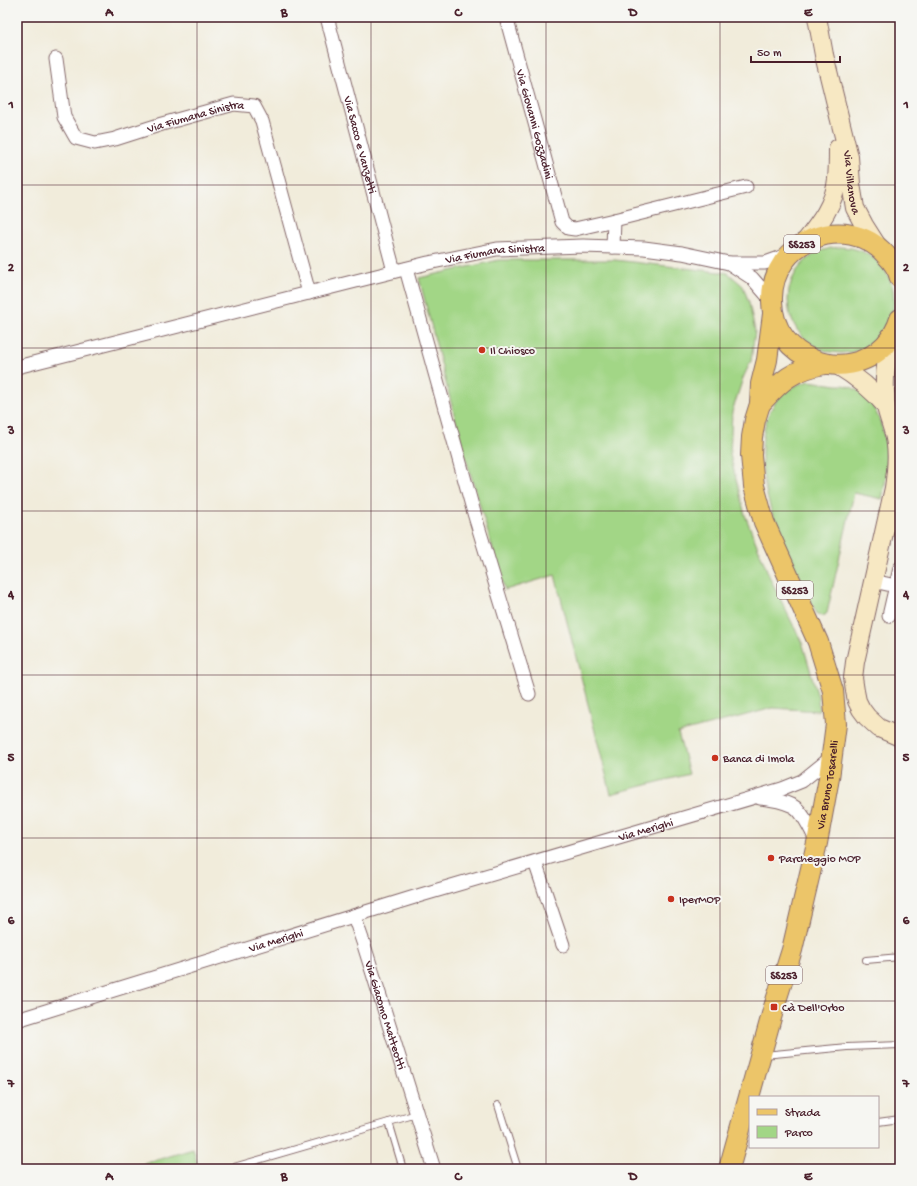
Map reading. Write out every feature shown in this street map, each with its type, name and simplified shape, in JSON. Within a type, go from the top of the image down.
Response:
[{"type":"main road","name":"Via Villanova","points":[[817,17],[824,55],[849,157],[855,208],[864,225],[886,247]]},
{"type":"main road","name":"Via Villanova","points":[[798,247],[820,224],[834,195],[837,180],[838,113]]},
{"type":"main road","name":"SS253","points":[[899,322],[890,339],[880,350],[867,358],[852,364],[831,365],[802,355],[792,347],[783,337],[777,326],[772,307],[774,282],[781,266],[798,247],[818,236],[834,233],[849,234],[886,247],[900,278]]},
{"type":"main road","name":"Via Bruno Tosarelli","points":[[751,1096],[774,1007],[792,950],[817,843],[833,756],[836,724],[833,691],[827,668],[818,642],[764,522],[754,486],[751,455],[752,437],[760,404],[761,384],[767,360],[772,307]]},
{"type":"main road","points":[[899,322],[889,349],[885,366],[886,406],[896,444],[896,473],[894,488],[855,662],[853,678],[857,701],[867,717],[879,728],[900,737]]},
{"type":"main road","name":"Via Bruno Tosarelli","points":[[760,404],[785,378],[813,366],[831,365]]},
{"type":"main road","points":[[831,365],[865,384],[886,406]]},
{"type":"main road","name":"Via Bruno Tosarelli","points":[[729,1169],[742,1131],[749,1103]]},
{"type":"street","name":"Via Sacco e Vanzetti","points":[[327,17],[400,270],[529,694]]},
{"type":"street","name":"Via Giovanni Gozzadini","points":[[506,17],[562,222],[568,228],[575,229],[614,220]]},
{"type":"street","name":"Via Fiumana Sinistra","points":[[56,59],[64,117],[76,138],[95,142],[116,138],[234,104],[254,106],[262,121],[309,293]]},
{"type":"street","points":[[613,247],[614,220],[746,187]]},
{"type":"street","name":"Via Fiumana Sinistra","points":[[17,367],[400,270],[497,249],[583,246],[644,248],[682,253],[729,263],[766,262],[779,258],[798,247]]},
{"type":"street","name":"Via Fiumana Sinistra","points":[[729,263],[752,278],[772,307]]},
{"type":"street","points":[[889,616],[900,568]]},
{"type":"street","points":[[873,581],[896,586]]},
{"type":"street","name":"Via Merighi","points":[[17,1020],[354,916],[782,789],[802,782],[833,756]]},
{"type":"street","name":"Via Merighi","points":[[756,797],[774,800],[794,806],[807,820],[817,843]]},
{"type":"street","points":[[535,862],[562,945]]},
{"type":"street","name":"Via Giacomo Matteotti","points":[[354,916],[434,1169]]},
{"type":"lane","points":[[866,960],[900,957]]},
{"type":"lane","points":[[761,1056],[900,1044]]},
{"type":"lane","points":[[498,1105],[518,1169]]},
{"type":"lane","points":[[227,1169],[417,1114]]},
{"type":"lane","points":[[879,1122],[900,1119]]},
{"type":"lane","points":[[389,1122],[403,1169]]},
{"type":"green space","points":[[841,247],[861,251],[878,263],[890,280],[894,300],[890,320],[878,337],[861,349],[841,353],[821,349],[804,337],[792,320],[788,300],[792,280],[804,263],[821,251]]},
{"type":"green space","points":[[499,260],[615,260],[728,273],[743,286],[749,303],[755,331],[751,361],[743,378],[732,412],[730,455],[745,515],[770,578],[803,645],[818,697],[819,711],[773,708],[678,733],[689,774],[611,794],[555,575],[505,590],[462,445],[419,278]]},
{"type":"green space","points":[[809,381],[848,386],[861,393],[869,401],[880,422],[884,434],[887,458],[887,473],[882,499],[854,493],[827,613],[821,616],[817,614],[783,543],[768,499],[763,476],[762,453],[764,430],[772,407],[789,389]]},
{"type":"green space","points":[[193,1149],[199,1169],[127,1169]]},
{"type":"place","name":"Il Chiosco","points":[[482,350]]},
{"type":"place","name":"Banca di Imola","points":[[715,758]]},
{"type":"place","name":"Parcheggio MOP","points":[[771,858]]},
{"type":"place","name":"IperMOP","points":[[671,899]]},
{"type":"place","name":"Cà Dell'Orbo","points":[[774,1007]]}]
